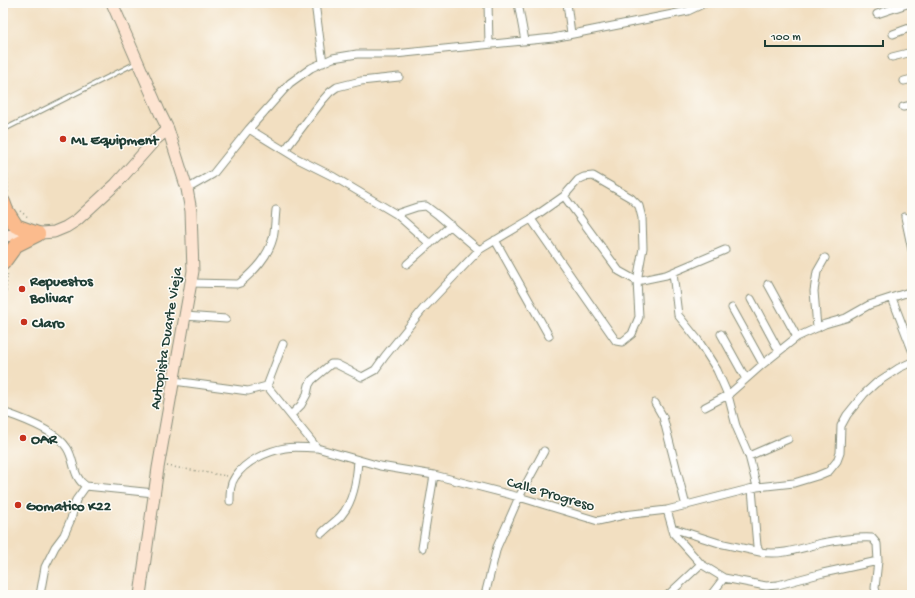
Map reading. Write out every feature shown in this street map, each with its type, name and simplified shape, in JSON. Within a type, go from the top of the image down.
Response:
[{"type":"highway","points":[[3,202],[16,226],[38,234]]},
{"type":"highway","points":[[6,267],[16,245],[38,234]]},
{"type":"street","name":"Autopista Duarte Vieja","points":[[112,3],[168,129],[187,189],[191,211],[193,271],[154,493],[140,595]]},
{"type":"street","points":[[315,3],[323,62]]},
{"type":"street","points":[[488,3],[489,44]]},
{"type":"street","points":[[518,3],[525,41]]},
{"type":"street","points":[[567,3],[570,34]]},
{"type":"street","points":[[187,189],[213,174],[249,129],[290,83],[311,68],[333,58],[357,54],[395,54],[553,38],[688,11],[705,3]]},
{"type":"street","points":[[877,14],[910,3]]},
{"type":"street","points":[[893,34],[912,28]]},
{"type":"street","points":[[892,57],[912,52]]},
{"type":"street","points":[[285,150],[322,101],[337,87],[361,81],[399,77]]},
{"type":"street","points":[[904,81],[912,79]]},
{"type":"street","points":[[904,107],[912,105]]},
{"type":"street","points":[[3,236],[54,232],[77,220],[116,184],[155,140],[168,129]]},
{"type":"street","points":[[249,129],[298,159],[334,177],[396,214],[430,244]]},
{"type":"street","points":[[291,415],[304,400],[312,380],[331,364],[336,364],[362,377],[375,370],[423,310],[479,250],[531,219],[564,196],[578,180],[584,177],[592,176],[631,198],[639,206],[642,218],[642,248],[637,281],[639,317],[632,334],[622,342],[616,341],[531,219]]},
{"type":"street","points":[[564,196],[619,271],[637,281],[666,276],[725,250]]},
{"type":"street","points":[[396,214],[426,206],[451,225],[479,250]]},
{"type":"street","points":[[191,283],[240,283],[263,260],[268,252],[273,238],[276,210]]},
{"type":"street","points":[[905,217],[912,250]]},
{"type":"street","points":[[408,264],[451,225]]},
{"type":"street","points":[[496,240],[549,336]]},
{"type":"street","points":[[818,328],[814,291],[817,272],[825,258]]},
{"type":"street","points":[[673,273],[678,315],[698,340],[717,370],[728,395],[736,426],[749,456],[754,488],[757,546],[760,552]]},
{"type":"street","points":[[768,284],[797,337]]},
{"type":"street","points":[[705,407],[728,395],[797,337],[825,324],[846,318],[869,305],[912,292]]},
{"type":"street","points":[[892,298],[912,350]]},
{"type":"street","points":[[751,299],[779,351]]},
{"type":"street","points":[[732,308],[764,364]]},
{"type":"street","points":[[185,316],[226,319]]},
{"type":"street","points":[[721,334],[746,379]]},
{"type":"street","points":[[267,386],[283,344]]},
{"type":"street","name":"Calle Progreso","points":[[235,477],[242,469],[254,460],[270,452],[287,447],[316,448],[380,466],[434,475],[519,497],[598,521],[624,515],[667,510],[754,488],[794,483],[817,476],[829,470],[837,461],[840,452],[841,426],[847,415],[864,394],[876,383],[899,368],[912,362]]},
{"type":"street","points":[[174,381],[248,391],[267,386]]},
{"type":"street","points":[[267,386],[316,448]]},
{"type":"street","points":[[655,403],[663,417],[686,506]]},
{"type":"street","points":[[3,412],[37,425],[61,441],[71,455],[77,475],[86,486],[154,493]]},
{"type":"street","points":[[749,456],[788,439]]},
{"type":"street","points":[[485,595],[497,546],[519,497],[544,451]]},
{"type":"street","points":[[322,533],[341,515],[350,501],[358,477],[358,460]]},
{"type":"street","points":[[422,548],[434,475]]},
{"type":"street","points":[[230,501],[230,491],[235,477]]},
{"type":"street","points":[[40,595],[45,567],[55,547],[64,535],[71,519],[76,500],[86,486]]},
{"type":"street","points":[[667,510],[674,534],[700,564],[724,578],[766,586],[778,585],[878,560]]},
{"type":"street","points":[[672,528],[719,543],[769,554],[850,538],[872,538],[878,544],[875,588],[877,595]]},
{"type":"street","points":[[668,595],[700,564]]},
{"type":"street","points":[[711,595],[724,578]]},
{"type":"lane","points":[[3,130],[138,62]]},
{"type":"path","points":[[3,347],[7,276],[6,267]]},
{"type":"path","points":[[159,464],[235,477]]},
{"type":"place","name":"ML Equipment","points":[[63,139]]},
{"type":"place","name":"Repuestos Bolivar","points":[[22,289]]},
{"type":"place","name":"Claro","points":[[24,322]]},
{"type":"place","name":"OAR","points":[[23,438]]},
{"type":"place","name":"Gomatico K22","points":[[18,505]]}]
